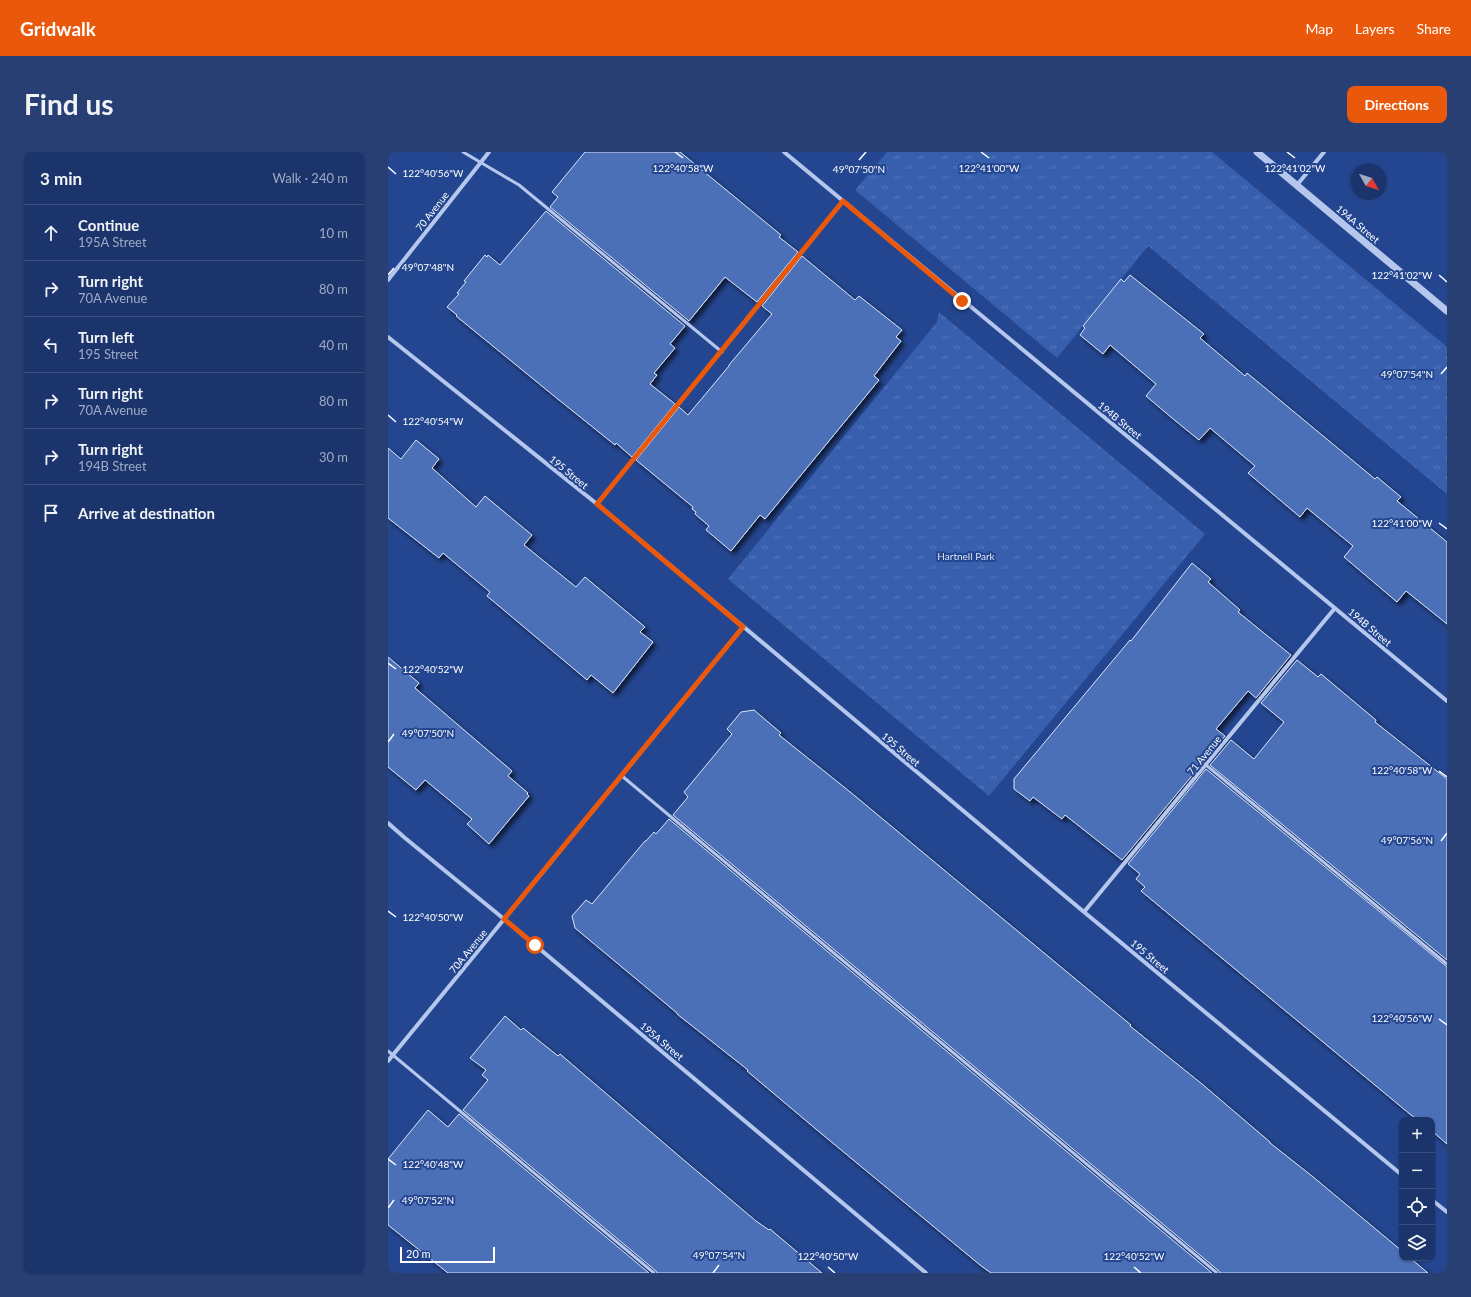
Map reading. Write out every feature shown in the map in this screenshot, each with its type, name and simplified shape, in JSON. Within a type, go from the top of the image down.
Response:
[{"type":"street","name":"70 Avenue","points":[[388,280],[489,152]]},
{"type":"street","name":"194B Street","points":[[784,152],[1447,701]]},
{"type":"street","name":"194A Street","points":[[1257,152],[1447,311]]},
{"type":"street","points":[[1297,185],[1324,152]]},
{"type":"street","name":"195 Street","points":[[388,337],[597,504],[1084,912],[1399,1173]]},
{"type":"street","name":"71 Avenue","points":[[1084,912],[1335,608]]},
{"type":"street","name":"70A Avenue","points":[[388,1061],[743,627]]},
{"type":"street","name":"195A Street","points":[[388,823],[404,838],[504,919],[926,1273]]},
{"type":"street","points":[[1435,1202],[1447,1212]]},
{"type":"lane","points":[[464,152],[519,185],[722,352]]},
{"type":"lane","points":[[597,504],[722,352],[843,201]]},
{"type":"lane","points":[[1206,765],[1447,964]]},
{"type":"lane","points":[[622,776],[1217,1273]]},
{"type":"lane","points":[[388,1051],[654,1273]]},
{"type":"green space","points":[[887,152],[1212,152],[1447,347],[1447,494],[1148,246],[1057,358],[855,190]]},
{"type":"green space","name":"Hartnell Park","points":[[939,312],[1205,534],[989,796],[728,579],[937,322]]},
{"type":"building","points":[[585,152],[680,152],[781,235],[779,237],[798,252],[757,302],[725,277],[689,321],[550,207],[558,197],[552,192]]},
{"type":"building","points":[[546,211],[685,326],[670,344],[675,348],[654,373],[657,375],[650,384],[675,404],[632,457],[559,400],[447,307],[459,294],[457,293],[466,282],[464,281],[485,255],[487,257],[488,255],[500,265]]},
{"type":"building","points":[[802,256],[855,300],[859,296],[902,330],[896,337],[901,341],[874,376],[879,380],[765,519],[760,515],[731,551],[706,530],[709,526],[695,514],[696,512],[692,509],[693,507],[636,460],[679,407],[688,415],[772,314],[762,306]]},
{"type":"building","points":[[1130,275],[1204,334],[1200,338],[1245,376],[1247,373],[1375,479],[1377,477],[1401,497],[1397,501],[1447,542],[1447,624],[1406,591],[1397,602],[1344,557],[1353,546],[1307,508],[1300,517],[1248,473],[1255,466],[1210,428],[1199,440],[1172,418],[1146,396],[1156,384],[1110,345],[1103,354],[1080,335],[1085,328],[1083,326],[1121,279],[1124,282]]},
{"type":"building","points":[[416,440],[439,459],[432,468],[476,507],[485,496],[532,535],[524,545],[576,587],[585,577],[645,627],[640,632],[653,642],[613,693],[591,675],[587,680],[487,596],[490,592],[443,553],[439,558],[388,518],[388,448],[401,459]]},
{"type":"building","points":[[1192,563],[1211,579],[1208,582],[1240,610],[1238,612],[1291,655],[1256,698],[1248,691],[1216,729],[1225,736],[1122,860],[1065,815],[1062,819],[1033,797],[1030,801],[1014,789],[1014,779],[1130,640],[1131,641]]},
{"type":"building","points":[[388,657],[419,683],[415,688],[512,771],[508,776],[528,793],[527,794],[529,796],[489,844],[467,824],[472,819],[425,780],[416,790],[388,767]]},
{"type":"building","points":[[1297,660],[1318,677],[1321,674],[1376,720],[1375,722],[1447,779],[1447,960],[1210,765],[1231,740],[1254,759],[1284,722],[1261,703]]},
{"type":"building","points":[[754,710],[781,733],[779,735],[849,791],[1131,1025],[1130,1026],[1202,1084],[1270,1143],[1399,1248],[1399,1261],[1414,1261],[1428,1273],[1220,1273],[673,815],[688,797],[684,792],[732,734],[727,729],[741,712]]},
{"type":"building","points":[[1206,769],[1447,967],[1447,1144],[1435,1134],[1435,1117],[1414,1117],[1411,1115],[1141,891],[1145,887],[1136,879],[1140,874],[1128,864]]},
{"type":"building","points":[[669,819],[1212,1273],[991,1273],[817,1130],[747,1071],[748,1070],[677,1014],[575,928],[572,916],[586,900],[592,904],[645,841],[654,832],[656,834]]},
{"type":"building","points":[[505,1016],[521,1030],[523,1028],[558,1056],[560,1054],[756,1221],[769,1230],[770,1229],[822,1273],[657,1273],[463,1110],[488,1080],[482,1075],[486,1070],[470,1058]]},
{"type":"building","points":[[428,1110],[448,1127],[459,1114],[649,1273],[448,1273],[388,1225],[388,1159]]},
{"type":"route","points":[[535,945],[504,919],[743,627],[597,504],[722,352],[843,201],[962,301]]}]
